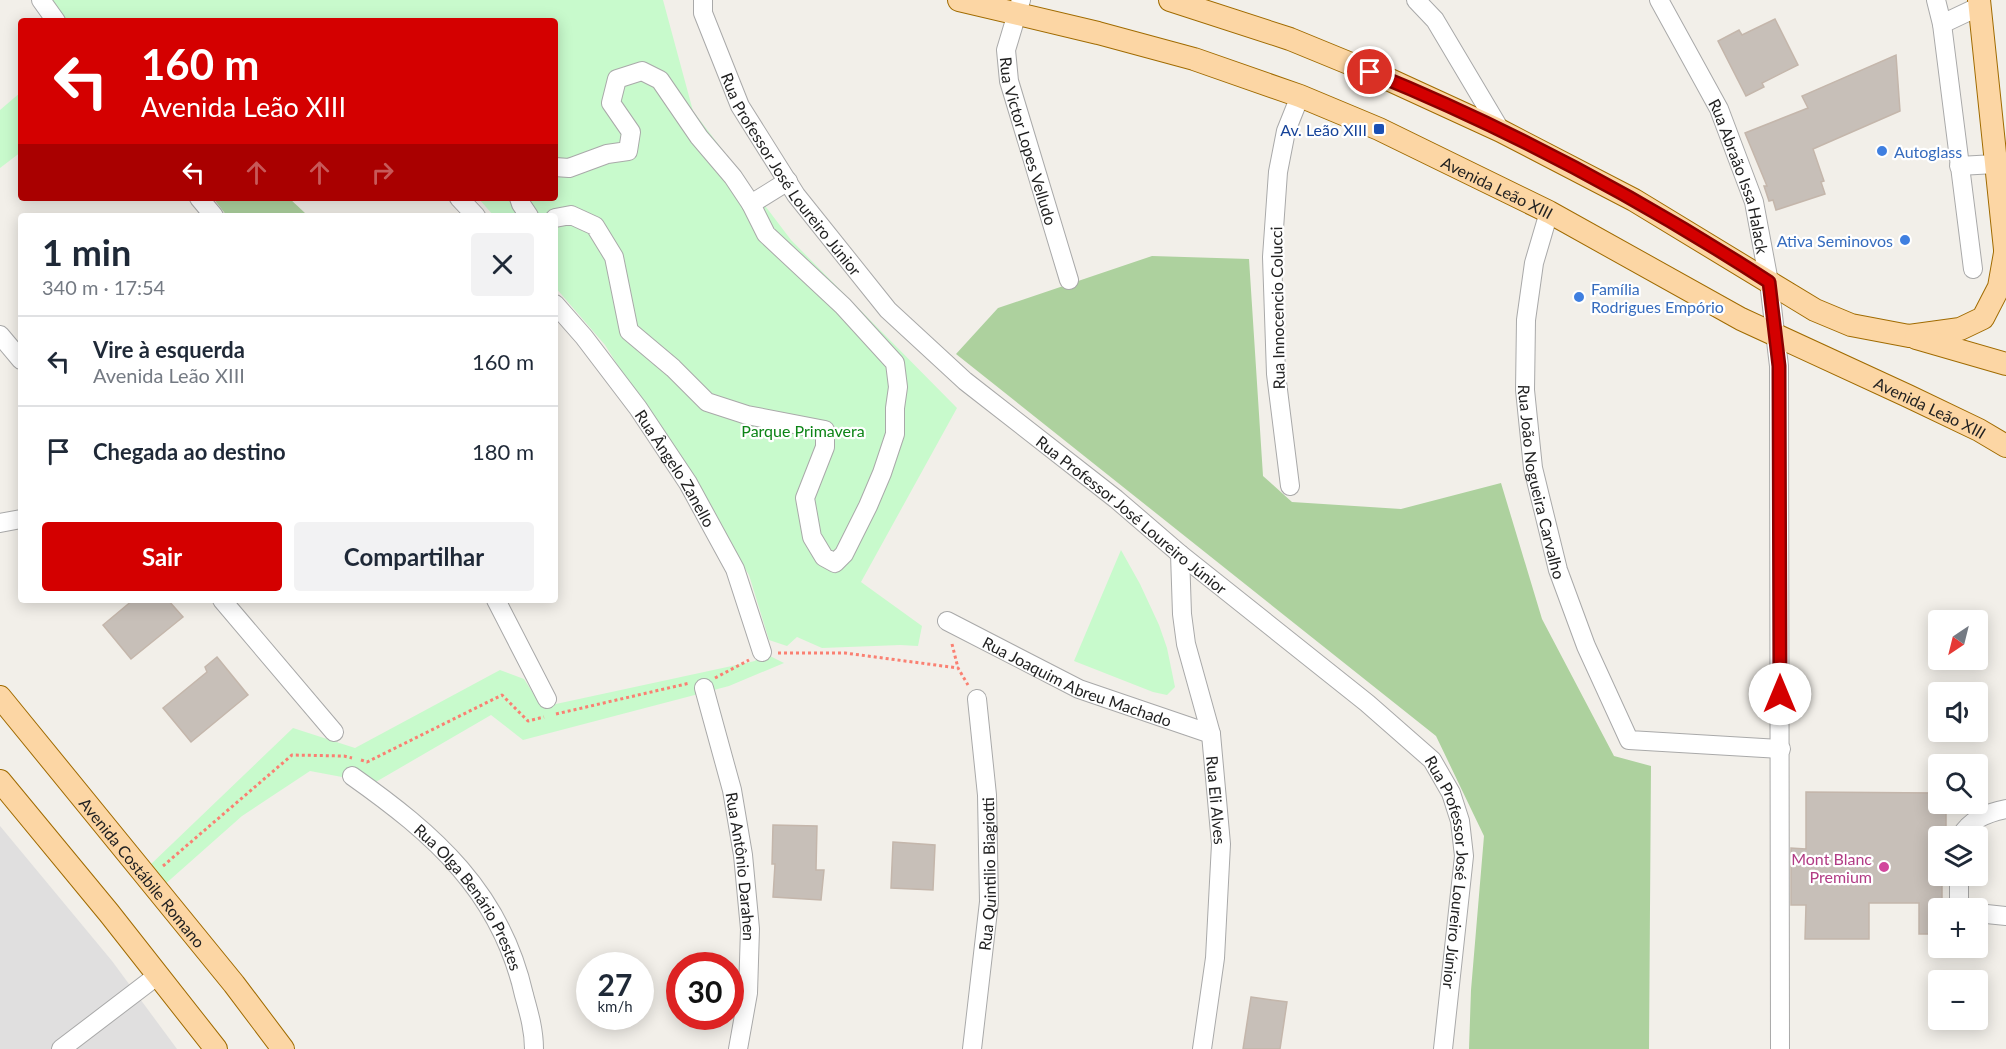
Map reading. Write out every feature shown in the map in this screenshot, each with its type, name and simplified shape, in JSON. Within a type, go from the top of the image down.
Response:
[{"type":"main road","name":"Avenida Leão XIII","points":[[959,0],[1019,6],[1098,33],[1194,59],[1300,96],[1379,129],[1549,212],[1741,320],[1908,396],[1979,430],[2006,446]]},
{"type":"main road","points":[[1170,0],[1290,39],[1390,80],[1501,131],[1634,200],[1815,310],[1851,325],[1909,336],[2006,364]]},
{"type":"main road","points":[[1909,336],[1960,329],[1983,318],[1999,287],[2006,256],[1995,164],[1982,2]]},
{"type":"main road","name":"Avenida Costábile Romano","points":[[0,697],[234,984],[283,1049]]},
{"type":"main road","points":[[0,781],[216,1049]]},
{"type":"street","points":[[41,0],[54,18]]},
{"type":"street","name":"Rua Professor José Loureiro Júnior","points":[[704,0],[704,13],[740,106],[788,182],[888,310],[965,381],[1367,703],[1432,760],[1451,793],[1460,821],[1464,856],[1443,1049]]},
{"type":"street","points":[[1416,0],[1435,20],[1501,131]]},
{"type":"street","name":"Rua Abraão Issa Halack","points":[[1659,0],[1719,109],[1754,202],[1769,282],[1779,366],[1780,1049]]},
{"type":"street","points":[[1936,0],[1942,24],[1973,269]]},
{"type":"street","points":[[1942,24],[1982,2]]},
{"type":"street","name":"Rua Victor Lopes Velludo","points":[[1019,6],[1006,50],[1009,81],[1069,280]]},
{"type":"street","points":[[558,167],[569,168],[607,154],[628,151],[631,132],[611,103],[617,79],[642,71],[660,80],[699,137],[733,177],[751,204],[766,234],[843,306],[895,363],[898,387],[894,408],[895,434],[868,506],[844,554],[836,563],[824,557],[812,537],[805,498],[825,447],[825,430],[747,415],[707,402],[673,368],[629,331],[614,257],[595,226],[571,215],[558,217]]},
{"type":"street","name":"Rua Innocencio Colucci","points":[[1290,486],[1276,374],[1272,257],[1278,172],[1286,131],[1300,96]]},
{"type":"street","points":[[1959,166],[1995,164]]},
{"type":"street","points":[[751,204],[788,182]]},
{"type":"street","points":[[202,201],[212,213]]},
{"type":"street","points":[[462,201],[473,213]]},
{"type":"street","name":"Rua João Nogueira Carvalho","points":[[1549,212],[1534,263],[1526,320],[1525,390],[1533,468],[1558,570],[1586,646],[1629,740],[1780,749]]},
{"type":"street","name":"Rua Ângelo Zanello","points":[[558,307],[584,337],[638,408],[688,483],[735,569],[762,652]]},
{"type":"street","points":[[0,335],[18,356]]},
{"type":"street","points":[[0,523],[18,520]]},
{"type":"street","name":"Rua Eli Alves","points":[[1180,554],[1182,614],[1186,644],[1211,734],[1221,844],[1215,958],[1202,1049]]},
{"type":"street","points":[[225,603],[334,732]]},
{"type":"street","points":[[498,603],[547,699]]},
{"type":"street","name":"Rua Joaquim Abreu Machado","points":[[947,621],[1078,689],[1211,734]]},
{"type":"street","name":"Rua Antônio Darahen","points":[[704,688],[732,790],[743,855],[750,929],[748,993],[738,1049]]},
{"type":"street","name":"Rua Quintilio Biagiotti","points":[[972,1049],[989,902],[987,795],[977,699]]},
{"type":"street","name":"Rua Olga Benário Prestes","points":[[352,776],[394,806],[450,855],[491,909],[518,965],[534,1034],[534,1049]]},
{"type":"street","points":[[1969,826],[1981,816],[2006,809]]},
{"type":"street","points":[[1959,886],[1959,898]]},
{"type":"street","points":[[1988,914],[2006,915]]},
{"type":"street","points":[[62,1049],[158,975]]},
{"type":"path","points":[[148,878],[292,755],[344,756],[367,762],[502,695],[528,721],[688,682],[704,688],[719,675],[762,652],[845,654],[958,668],[977,699]]},
{"type":"path","points":[[334,732],[352,776]]},
{"type":"shaded area","points":[[0,826],[112,961],[177,1049],[0,1049]]},
{"type":"green space","name":"Parque Primavera","points":[[48,0],[663,0],[693,111],[791,240],[957,408],[861,582],[922,626],[918,646],[822,648],[797,637],[787,646],[769,640],[749,575],[605,345],[558,290],[558,213],[491,213],[481,201],[558,201],[558,18],[59,18]]},
{"type":"green space","points":[[18,95],[18,154],[0,168],[0,110]]},
{"type":"green space","points":[[215,201],[292,201],[305,213],[225,213]]},
{"type":"green space","points":[[1152,256],[1249,259],[1263,476],[1292,502],[1401,509],[1501,483],[1542,619],[1614,756],[1651,766],[1649,1049],[1469,1049],[1471,990],[1484,836],[1436,736],[956,354],[998,308]]},
{"type":"green space","points":[[1121,550],[1140,584],[1167,648],[1175,687],[1167,695],[1153,692],[1074,661]]},
{"type":"green space","points":[[762,652],[784,663],[729,686],[523,740],[491,715],[374,783],[310,771],[242,816],[163,886],[149,866],[293,728],[355,748],[500,670],[524,679],[542,707],[755,661]]},
{"type":"building","points":[[1775,19],[1798,65],[1762,83],[1764,87],[1746,96],[1718,41],[1739,30],[1742,35]]},
{"type":"building","points":[[1896,55],[1900,111],[1813,149],[1824,181],[1821,182],[1825,194],[1776,210],[1773,200],[1769,201],[1764,186],[1767,186],[1745,133],[1808,108],[1802,96]]},
{"type":"building","points":[[129,603],[171,603],[183,617],[131,659],[103,625]]},
{"type":"building","points":[[217,657],[248,695],[191,742],[163,708],[207,672],[205,667]]},
{"type":"building","points":[[1806,792],[1928,793],[1928,814],[1946,814],[1946,826],[1928,826],[1928,886],[1942,886],[1942,898],[1928,898],[1928,934],[1919,934],[1919,903],[1869,903],[1869,939],[1805,939],[1806,905],[1791,905],[1791,848],[1806,849]]},
{"type":"building","points":[[773,825],[817,826],[816,870],[824,870],[821,900],[773,897],[775,864],[772,864]]},
{"type":"building","points":[[893,842],[935,845],[933,890],[891,888]]},
{"type":"building","points":[[1251,997],[1287,1002],[1280,1049],[1243,1049]]},
{"type":"place","name":"Av. Leão XIII","points":[[1379,129]]},
{"type":"place","name":"Autoglass","points":[[1882,151]]},
{"type":"place","name":"Ativa Seminovos","points":[[1905,240]]},
{"type":"place","name":"Família Rodrigues Empório","points":[[1579,297]]},
{"type":"place","name":"Mont Blanc Premium","points":[[1884,867]]},
{"type":"route","points":[[1370,72],[1501,131],[1634,200],[1769,282],[1779,366],[1780,694]]}]
